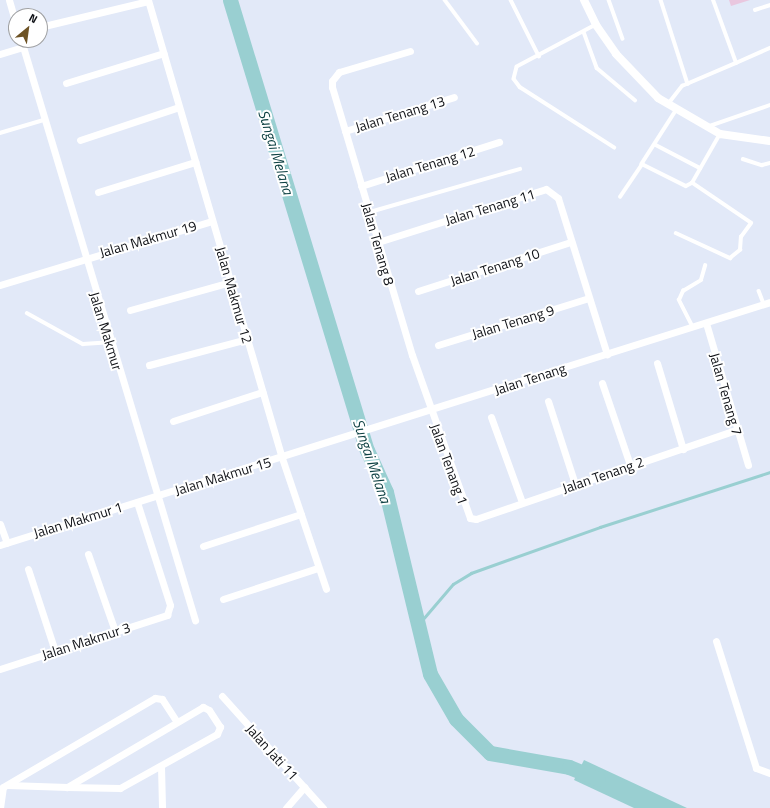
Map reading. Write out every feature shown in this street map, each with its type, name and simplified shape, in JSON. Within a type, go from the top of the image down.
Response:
[{"type":"street","points":[[48,25],[148,0]]},
{"type":"street","name":"Jalan Makmur 12","points":[[148,0],[262,392],[282,458],[326,589]]},
{"type":"street","points":[[584,0],[596,25],[640,80],[676,111],[705,128],[720,134],[770,141]]},
{"type":"street","points":[[0,54],[12,48]]},
{"type":"street","name":"Jalan Makmur","points":[[23,48],[83,257],[195,620]]},
{"type":"street","name":"Jalan Tenang 8","points":[[410,51],[334,76],[332,87],[430,411]]},
{"type":"street","points":[[66,83],[164,53]]},
{"type":"street","name":"Jalan Tenang 13","points":[[345,130],[454,97]]},
{"type":"street","points":[[80,140],[179,107]]},
{"type":"street","name":"Jalan Tenang 12","points":[[361,186],[499,142]]},
{"type":"street","points":[[98,192],[195,162]]},
{"type":"street","name":"Jalan Tenang 11","points":[[378,242],[546,189],[558,198],[607,354]]},
{"type":"street","name":"Jalan Makmur 19","points":[[0,285],[83,257],[212,221]]},
{"type":"street","name":"Jalan Tenang 10","points":[[418,291],[571,242]]},
{"type":"street","points":[[130,310],[230,282]]},
{"type":"street","name":"Jalan Tenang 9","points":[[438,345],[589,298]]},
{"type":"street","name":"Jalan Tenang","points":[[290,455],[768,303]]},
{"type":"street","name":"Jalan Tenang 7","points":[[706,323],[737,423],[736,430],[748,465]]},
{"type":"street","points":[[149,365],[247,339]]},
{"type":"street","points":[[657,363],[683,449]]},
{"type":"street","points":[[602,382],[630,466]]},
{"type":"street","points":[[173,421],[262,392]]},
{"type":"street","points":[[548,401],[576,484]]},
{"type":"street","name":"Jalan Tenang 1","points":[[430,411],[470,518]]},
{"type":"street","points":[[491,417],[522,502]]},
{"type":"street","name":"Jalan Tenang 2","points":[[470,518],[476,519],[736,430]]},
{"type":"street","name":"Jalan Makmur 15","points":[[156,496],[290,455]]},
{"type":"street","name":"Jalan Makmur 1","points":[[3,544],[156,496]]},
{"type":"street","name":"Jalan Makmur 3","points":[[0,667],[56,651],[167,615],[170,609],[137,502]]},
{"type":"street","points":[[203,546],[301,514]]},
{"type":"street","points":[[0,524],[3,544]]},
{"type":"street","points":[[88,554],[116,631]]},
{"type":"street","points":[[223,599],[318,568]]},
{"type":"street","points":[[28,569],[56,651]]},
{"type":"street","points":[[716,641],[760,772],[770,773]]},
{"type":"street","name":"Jalan Jati 11","points":[[222,696],[323,808]]},
{"type":"street","points":[[0,808],[0,793],[8,785],[155,698],[162,700],[177,722]]},
{"type":"street","points":[[8,785],[67,787],[120,788],[161,766],[219,731],[207,707],[177,722],[67,787]]},
{"type":"street","points":[[161,766],[162,808]]},
{"type":"street","points":[[286,808],[304,787]]},
{"type":"lane","points":[[445,0],[477,43]]},
{"type":"lane","points":[[511,0],[539,56]]},
{"type":"lane","points":[[609,0],[623,39]]},
{"type":"lane","points":[[661,0],[688,84]]},
{"type":"lane","points":[[713,0],[736,63]]},
{"type":"lane","points":[[755,10],[770,5]]},
{"type":"lane","points":[[596,25],[513,72],[520,87],[614,147]]},
{"type":"lane","points":[[584,32],[596,68],[636,100]]},
{"type":"lane","points":[[668,104],[688,84],[770,48]]},
{"type":"lane","points":[[705,128],[770,105]]},
{"type":"lane","points":[[620,197],[656,145],[676,111]]},
{"type":"lane","points":[[0,133],[44,120]]},
{"type":"lane","points":[[642,164],[686,186],[692,183],[720,134]]},
{"type":"lane","points":[[656,145],[700,168]]},
{"type":"lane","points":[[743,159],[762,165],[770,163]]},
{"type":"lane","points":[[370,212],[520,169]]},
{"type":"lane","points":[[676,233],[730,258],[740,250],[741,237],[751,223],[692,183]]},
{"type":"lane","points":[[692,327],[679,300],[683,291],[701,280],[705,266]]},
{"type":"lane","points":[[759,291],[768,303]]},
{"type":"lane","points":[[27,313],[83,344],[109,342]]},
{"type":"shaded area","points":[[729,0],[750,0],[731,6]]},
{"type":"shaded area","points":[[584,760],[687,808],[634,808],[574,780]]},
{"type":"waterway","name":"Sungai Melana","points":[[230,0],[367,450],[386,492],[430,674],[456,719],[490,753],[569,767],[598,779]]},
{"type":"waterway","points":[[417,626],[453,584],[471,573],[600,527],[770,472]]}]
